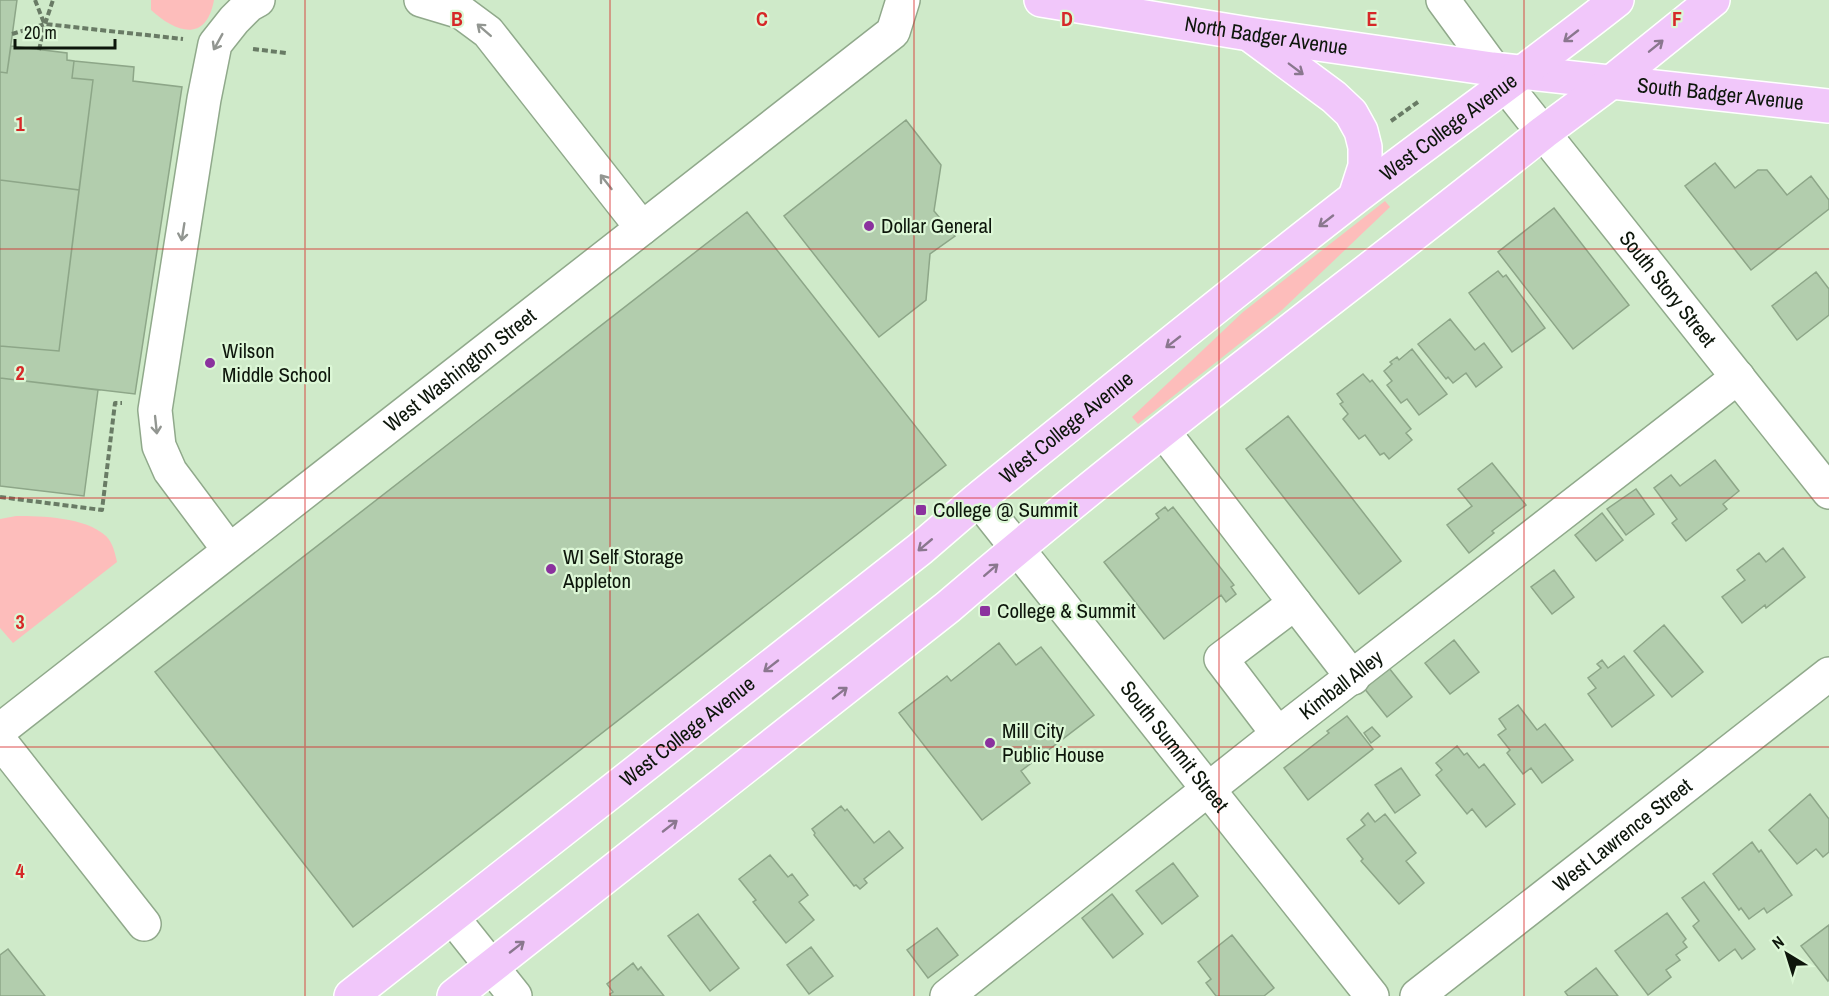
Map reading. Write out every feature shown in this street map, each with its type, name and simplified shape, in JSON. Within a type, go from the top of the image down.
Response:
[{"type":"main road","name":"North Badger Avenue","points":[[1041,0],[1507,76],[1610,83]]},
{"type":"main road","name":"West College Avenue","points":[[351,996],[920,549],[978,498],[1355,197],[1448,127],[1507,76],[1617,0]]},
{"type":"main road","points":[[454,996],[948,607],[1018,547],[1163,431],[1713,0]]},
{"type":"main road","points":[[1249,34],[1334,97],[1351,113],[1361,131],[1365,147],[1365,166],[1355,197]]},
{"type":"main road","name":"South Badger Avenue","points":[[1610,83],[1829,106]]},
{"type":"street","points":[[229,550],[170,471],[159,446],[155,410],[204,99],[215,44],[234,20],[249,5],[258,0]]},
{"type":"street","points":[[422,0],[460,12],[488,32],[642,228]]},
{"type":"street","name":"West Washington Street","points":[[0,730],[893,32],[903,0]]},
{"type":"street","name":"South Story Street","points":[[1443,0],[1507,76],[1544,132],[1829,492]]},
{"type":"street","name":"Kimball Alley","points":[[947,996],[1738,377]]},
{"type":"street","points":[[1163,431],[1353,678]]},
{"type":"street","name":"South Summit Street","points":[[978,498],[1372,996]]},
{"type":"street","points":[[1278,735],[1221,659],[1295,603]]},
{"type":"street","name":"West Lawrence Street","points":[[1417,996],[1829,674]]},
{"type":"street","points":[[0,741],[144,924]]},
{"type":"street","points":[[452,916],[515,996]]},
{"type":"path","points":[[35,0],[45,24]]},
{"type":"path","points":[[39,50],[53,0]]},
{"type":"path","points":[[12,34],[45,24],[193,40]]},
{"type":"path","points":[[1386,125],[1418,102]]},
{"type":"path","points":[[0,498],[102,510],[115,403],[127,403]]},
{"type":"shaded area","points":[[151,0],[214,0],[210,14],[204,23],[188,30],[160,18],[151,10]]},
{"type":"shaded area","points":[[1385,201],[1390,207],[1281,311],[1138,424],[1132,417],[1243,312]]},
{"type":"shaded area","points":[[16,516],[63,519],[87,525],[106,536],[117,562],[13,643],[0,628],[0,519]]},
{"type":"building","points":[[0,0],[17,0],[7,73],[0,72]]},
{"type":"building","points":[[11,46],[67,53],[67,60],[74,61],[72,78],[93,80],[79,190],[0,180],[0,72],[7,73]]},
{"type":"building","points":[[74,61],[134,67],[133,81],[182,87],[135,394],[0,378],[0,346],[59,351],[93,80],[72,78]]},
{"type":"building","name":"Dollar General","points":[[906,120],[941,165],[934,211],[955,236],[930,254],[926,300],[879,337],[784,216]]},
{"type":"building","points":[[1715,163],[1735,188],[1758,170],[1767,170],[1787,195],[1811,176],[1829,200],[1829,209],[1751,270],[1685,186]]},
{"type":"building","points":[[0,180],[79,190],[59,351],[0,346]]},
{"type":"building","points":[[1554,208],[1629,305],[1573,349],[1498,252]]},
{"type":"building","name":"WI Self Storage Appleton","points":[[747,212],[946,465],[353,927],[155,672]]},
{"type":"building","points":[[1498,271],[1503,277],[1506,275],[1545,328],[1512,352],[1469,293]]},
{"type":"building","points":[[1816,272],[1829,289],[1829,315],[1797,340],[1772,306]]},
{"type":"building","points":[[1450,319],[1475,350],[1484,343],[1502,367],[1476,387],[1466,373],[1453,383],[1448,377],[1446,379],[1418,344]]},
{"type":"building","points":[[1412,349],[1447,394],[1419,415],[1407,399],[1401,403],[1387,385],[1392,381],[1384,371],[1392,364],[1390,362],[1397,357],[1399,360]]},
{"type":"building","points":[[1363,374],[1370,382],[1372,380],[1411,429],[1406,433],[1412,440],[1389,459],[1384,453],[1380,455],[1365,435],[1359,439],[1343,419],[1348,414],[1340,404],[1343,402],[1337,394]]},
{"type":"building","points":[[0,378],[98,390],[84,496],[0,486]]},
{"type":"building","points":[[1288,416],[1401,561],[1359,594],[1246,449]]},
{"type":"building","points":[[1715,460],[1739,491],[1723,504],[1727,509],[1686,541],[1672,523],[1677,519],[1654,488],[1671,475],[1680,486]]},
{"type":"building","points":[[1492,463],[1526,505],[1492,531],[1494,533],[1469,553],[1447,525],[1472,506],[1458,489]]},
{"type":"building","points":[[1636,489],[1654,514],[1626,535],[1607,509]]},
{"type":"building","points":[[1165,507],[1168,511],[1173,507],[1234,585],[1231,587],[1236,594],[1226,602],[1221,595],[1164,639],[1104,562],[1159,518],[1156,514]]},
{"type":"building","points":[[1602,513],[1623,540],[1596,561],[1575,535]]},
{"type":"building","points":[[1783,548],[1805,577],[1766,608],[1765,605],[1742,623],[1722,597],[1745,580],[1737,570],[1759,553],[1766,562]]},
{"type":"building","points":[[1554,570],[1574,597],[1552,614],[1531,587]]},
{"type":"building","points":[[1664,625],[1703,672],[1672,697],[1634,651]]},
{"type":"building","points":[[1454,640],[1479,672],[1450,694],[1425,663]]},
{"type":"building","name":"Mill City Public House","points":[[999,643],[1016,665],[1041,647],[1094,715],[1021,771],[1030,783],[982,820],[899,713],[947,676],[951,681]]},
{"type":"building","points":[[1624,656],[1654,695],[1612,727],[1588,694],[1596,688],[1588,678],[1601,668],[1597,664],[1602,660],[1608,668]]},
{"type":"building","points":[[1389,668],[1412,697],[1387,717],[1364,688]]},
{"type":"building","points":[[1518,705],[1537,730],[1545,724],[1573,760],[1542,783],[1531,768],[1523,774],[1507,753],[1510,750],[1498,735],[1506,729],[1499,719]]},
{"type":"building","points":[[1347,716],[1373,749],[1308,800],[1284,768]]},
{"type":"building","points":[[1372,727],[1380,736],[1371,743],[1364,733]]},
{"type":"building","points":[[1457,746],[1464,755],[1467,753],[1479,768],[1484,764],[1515,804],[1486,827],[1472,809],[1467,814],[1436,775],[1442,770],[1436,763]]},
{"type":"building","points":[[1401,768],[1420,795],[1395,813],[1375,785]]},
{"type":"building","points":[[1810,794],[1829,819],[1829,852],[1823,857],[1816,849],[1797,864],[1769,830]]},
{"type":"building","points":[[841,806],[845,811],[847,809],[874,843],[889,831],[903,848],[864,879],[867,883],[860,889],[854,886],[814,835],[812,829]]},
{"type":"building","points":[[1368,813],[1375,822],[1385,814],[1416,853],[1406,861],[1424,883],[1399,904],[1361,861],[1363,859],[1347,839],[1365,825],[1361,820]]},
{"type":"building","points":[[1752,842],[1759,852],[1761,850],[1792,895],[1767,913],[1764,908],[1749,919],[1741,908],[1739,910],[1713,874]]},
{"type":"building","points":[[770,855],[788,877],[792,874],[808,895],[799,902],[814,920],[786,943],[753,902],[756,900],[739,879]]},
{"type":"building","points":[[1173,863],[1198,896],[1162,924],[1136,891]]},
{"type":"building","points":[[1704,882],[1755,949],[1742,959],[1735,949],[1719,961],[1693,926],[1699,921],[1682,898]]},
{"type":"building","points":[[1112,894],[1143,934],[1113,958],[1082,918]]},
{"type":"building","points":[[1667,913],[1686,939],[1683,942],[1687,947],[1676,955],[1680,960],[1666,970],[1671,977],[1648,995],[1615,951]]},
{"type":"building","points":[[698,914],[739,968],[710,991],[668,936]]},
{"type":"building","points":[[1829,925],[1829,980],[1828,981],[1801,946]]},
{"type":"building","points":[[937,928],[958,955],[928,978],[907,950]]},
{"type":"building","points":[[1232,935],[1274,988],[1264,996],[1216,996],[1206,983],[1211,979],[1198,962]]},
{"type":"building","points":[[811,947],[833,976],[809,994],[787,965]]},
{"type":"building","points":[[8,949],[45,996],[0,996],[0,955]]},
{"type":"building","points":[[633,963],[638,970],[641,967],[664,996],[611,996],[613,992],[607,984]]},
{"type":"building","points":[[1596,968],[1618,996],[1568,996],[1565,992]]},
{"type":"place","name":"Dollar General","points":[[869,226]]},
{"type":"place","name":"Wilson Middle School","points":[[210,363]]},
{"type":"place","name":"College @ Summit","points":[[921,510]]},
{"type":"place","name":"WI Self Storage Appleton","points":[[551,569]]},
{"type":"place","name":"College & Summit","points":[[985,611]]},
{"type":"place","name":"Mill City Public House","points":[[990,743]]}]
